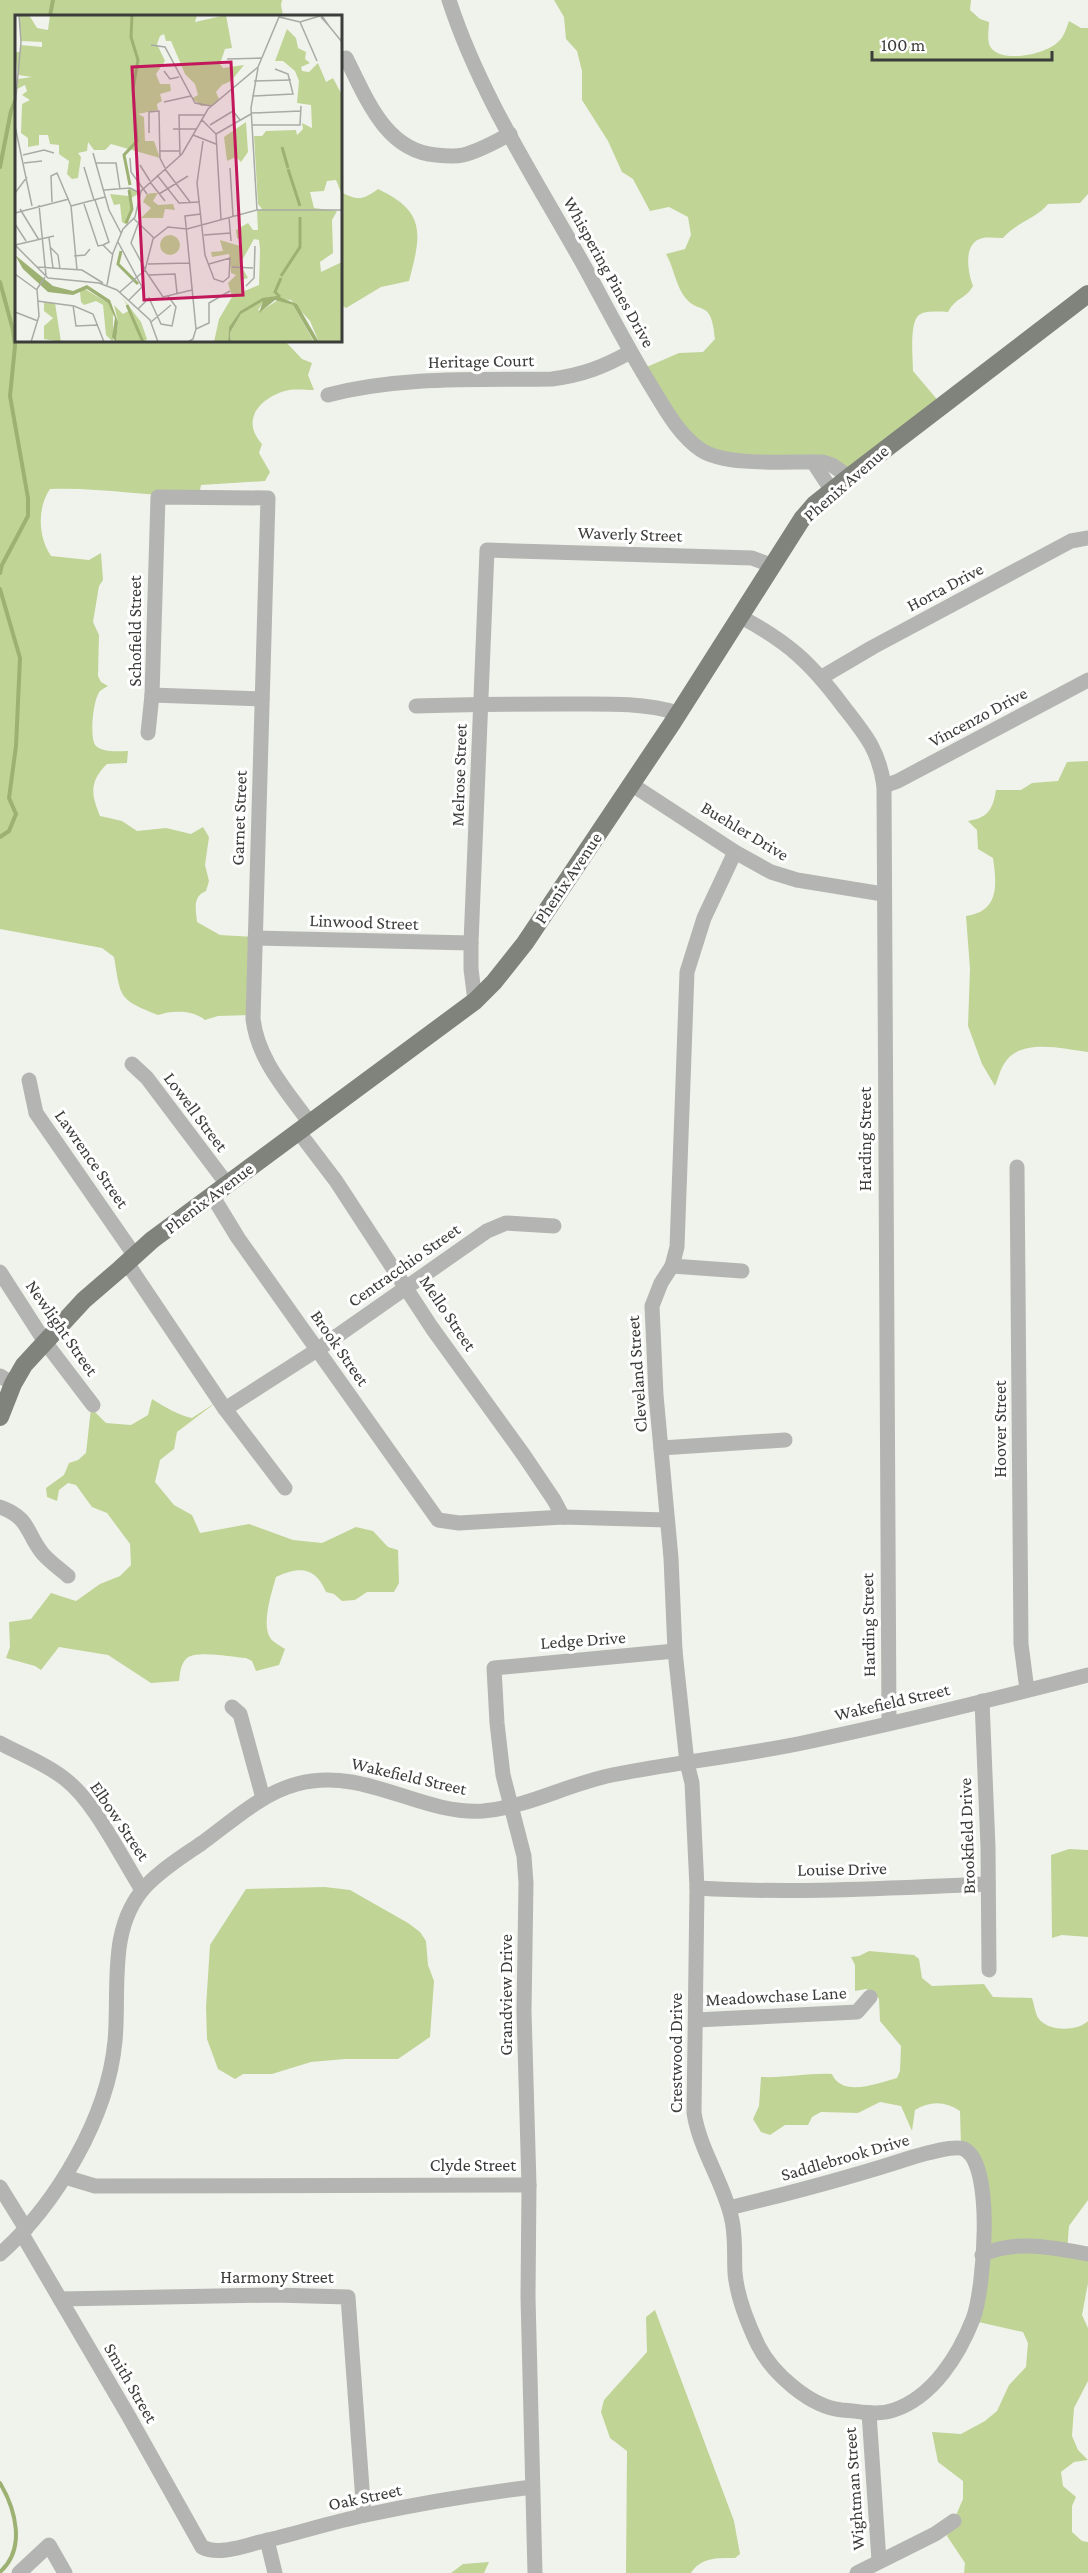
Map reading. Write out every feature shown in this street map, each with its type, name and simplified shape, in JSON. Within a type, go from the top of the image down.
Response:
[{"type":"main road","name":"Phenix Avenue","points":[[0,1417],[6,1380],[24,1365],[84,1300],[152,1240],[475,1001],[495,982],[525,942],[631,784],[741,617],[771,565],[802,519],[815,504],[849,477],[1088,294]]},
{"type":"street","name":"Whispering Pines Drive","points":[[449,0],[481,78],[510,134],[630,352],[676,425],[701,450],[710,454],[742,461],[813,462],[832,465],[849,477]]},
{"type":"street","points":[[346,58],[379,121],[392,135],[411,148],[430,155],[453,157],[478,150],[510,134]]},
{"type":"street","name":"Heritage Court","points":[[328,395],[358,387],[386,384],[552,379],[577,376],[601,368],[630,352]]},
{"type":"street","points":[[813,462],[832,491]]},
{"type":"street","name":"Schofield Street","points":[[262,699],[152,695],[158,497],[268,498]]},
{"type":"street","name":"Garnet Street","points":[[268,498],[253,1019],[258,1045],[304,1127]]},
{"type":"street","name":"Horta Drive","points":[[822,677],[873,647],[1071,541],[1088,538]]},
{"type":"street","name":"Waverly Street","points":[[487,550],[752,558],[771,565]]},
{"type":"street","name":"Melrose Street","points":[[475,1001],[471,943],[487,550]]},
{"type":"street","name":"Harding Street","points":[[741,617],[772,633],[822,677],[875,748],[882,768],[884,786],[889,1722]]},
{"type":"street","name":"Vincenzo Drive","points":[[884,786],[987,735],[1088,680]]},
{"type":"street","points":[[148,733],[152,695]]},
{"type":"street","points":[[416,706],[482,703],[627,704],[678,712]]},
{"type":"street","name":"Buehler Drive","points":[[631,784],[735,852],[784,877],[883,894]]},
{"type":"street","name":"Cleveland Street","points":[[687,1763],[675,1651],[652,1306],[661,1283],[672,1266],[677,1247],[687,972],[704,918],[735,852]]},
{"type":"street","name":"Linwood Street","points":[[255,938],[471,943]]},
{"type":"street","name":"Lowell Street","points":[[132,1064],[147,1078],[227,1184]]},
{"type":"street","name":"Lawrence Street","points":[[29,1080],[36,1113],[225,1409],[285,1488]]},
{"type":"street","name":"Mello Street","points":[[304,1127],[336,1181],[432,1328],[554,1500],[563,1518]]},
{"type":"street","name":"Hoover Street","points":[[1017,1167],[1021,1644],[1027,1690]]},
{"type":"street","name":"Brook Street","points":[[213,1197],[238,1238],[438,1520],[444,1523],[459,1523],[563,1518]]},
{"type":"street","name":"Centracchio Street","points":[[225,1409],[317,1350],[499,1225],[506,1223],[554,1226]]},
{"type":"street","points":[[672,1266],[742,1271]]},
{"type":"street","name":"Newlight Street","points":[[0,1272],[45,1342],[93,1405]]},
{"type":"street","points":[[662,1448],[785,1440]]},
{"type":"street","points":[[0,1507],[12,1511],[28,1527],[42,1553],[68,1576]]},
{"type":"street","points":[[563,1518],[667,1520]]},
{"type":"street","name":"Ledge Drive","points":[[494,1668],[675,1651]]},
{"type":"street","name":"Grandview Drive","points":[[494,1668],[503,1775],[524,1856],[526,1883],[524,2012],[529,2185]]},
{"type":"street","name":"Wakefield Street","points":[[0,2254],[24,2232],[65,2177],[84,2141],[109,2073],[116,2041],[121,1934],[142,1890],[155,1877],[263,1798],[298,1783],[333,1779],[362,1783],[457,1809],[480,1811],[511,1807],[611,1775],[805,1742],[1088,1675]]},
{"type":"street","name":"Brookfield Drive","points":[[982,1701],[989,1970]]},
{"type":"street","points":[[232,1707],[240,1714],[263,1798]]},
{"type":"street","name":"Elbow Street","points":[[0,1743],[40,1762],[68,1780],[101,1821],[142,1890]]},
{"type":"street","name":"Crestwood Drive","points":[[687,1763],[692,1783],[697,1888],[696,2124],[729,2208],[734,2229],[737,2285],[758,2344],[767,2360],[790,2384],[817,2402],[837,2409],[869,2414],[884,2413],[902,2406],[930,2387],[947,2369],[959,2351],[975,2316],[981,2287],[982,2191],[976,2161],[970,2154]]},
{"type":"street","name":"Louise Drive","points":[[697,1888],[864,1889],[988,1884]]},
{"type":"street","name":"Meadowchase Lane","points":[[696,2020],[858,2012],[870,1997]]},
{"type":"street","name":"Saddlebrook Drive","points":[[729,2208],[830,2184],[923,2154],[960,2148],[970,2154]]},
{"type":"street","name":"Clyde Street","points":[[65,2177],[95,2186],[529,2185],[528,2297],[536,2573]]},
{"type":"street","name":"Smith Street","points":[[0,2187],[60,2299],[202,2547],[207,2550]]},
{"type":"street","points":[[982,2255],[998,2247],[1044,2247],[1088,2254]]},
{"type":"street","name":"Harmony Street","points":[[60,2299],[251,2295],[348,2297],[364,2515]]},
{"type":"street","name":"Wightman Street","points":[[869,2414],[879,2561]]},
{"type":"street","name":"Oak Street","points":[[207,2550],[224,2549],[267,2540],[364,2515],[483,2493],[532,2487]]},
{"type":"street","name":"Wightman Street","points":[[857,2573],[935,2534],[954,2521]]},
{"type":"street","points":[[267,2540],[276,2573]]},
{"type":"street","points":[[19,2573],[49,2545],[65,2573]]},
{"type":"green space","points":[[0,0],[282,0],[283,15],[15,15],[15,342],[286,342],[302,359],[312,363],[308,375],[314,390],[289,390],[270,397],[257,410],[253,418],[255,435],[262,444],[259,453],[270,472],[265,481],[201,485],[199,496],[50,489],[41,514],[44,540],[51,556],[89,560],[101,553],[103,580],[99,586],[93,622],[99,635],[98,676],[101,682],[108,686],[100,691],[95,702],[93,736],[96,746],[103,750],[128,751],[127,763],[107,764],[97,777],[93,789],[100,816],[122,821],[137,831],[166,828],[191,834],[203,827],[209,837],[205,865],[209,881],[206,891],[197,900],[197,922],[220,935],[255,937],[251,1015],[218,1016],[205,1020],[195,1014],[183,1012],[158,1015],[128,1000],[120,989],[114,957],[102,948],[0,929]]},
{"type":"green space","points":[[554,0],[971,0],[970,10],[980,19],[989,22],[990,46],[1006,56],[1035,53],[1052,46],[1062,38],[1069,21],[1081,28],[1088,28],[1088,194],[1080,203],[1048,204],[1038,214],[1013,228],[1003,238],[983,238],[972,245],[968,259],[973,286],[954,303],[948,312],[922,313],[914,325],[913,371],[941,404],[852,474],[700,451],[642,369],[679,353],[703,352],[715,339],[710,316],[703,309],[688,301],[682,293],[666,254],[685,249],[691,235],[688,217],[669,207],[650,211],[633,179],[622,172],[608,141],[582,100],[582,71],[577,51],[566,39],[564,17]]},
{"type":"green space","points":[[378,189],[394,198],[413,216],[416,226],[416,250],[409,281],[381,287],[346,308],[342,305],[342,192],[360,198]]},
{"type":"green space","points":[[1088,761],[1088,1052],[1054,1047],[1020,1050],[1004,1064],[995,1086],[982,1064],[968,1026],[970,969],[966,916],[985,909],[990,903],[995,887],[993,858],[978,849],[977,830],[968,821],[980,818],[988,812],[996,790],[1021,790],[1032,783],[1058,781],[1067,762]]},
{"type":"green space","points":[[152,1399],[177,1413],[192,1418],[218,1401],[177,1432],[174,1449],[160,1460],[155,1482],[174,1505],[192,1515],[200,1533],[249,1524],[293,1540],[322,1543],[356,1527],[373,1531],[388,1547],[398,1550],[399,1583],[394,1592],[367,1592],[355,1600],[342,1601],[334,1594],[326,1592],[312,1573],[299,1570],[276,1577],[268,1610],[267,1628],[273,1641],[285,1649],[279,1665],[256,1671],[252,1661],[246,1658],[198,1654],[185,1660],[179,1681],[151,1683],[108,1655],[59,1647],[41,1670],[35,1666],[6,1658],[10,1647],[9,1622],[31,1619],[51,1593],[76,1601],[100,1584],[120,1576],[131,1565],[130,1544],[107,1513],[92,1507],[76,1485],[68,1483],[59,1490],[57,1501],[47,1497],[46,1488],[64,1475],[69,1463],[78,1460],[86,1453],[91,1408],[106,1423],[131,1425],[148,1415]]},
{"type":"green space","points":[[1069,1849],[1088,1850],[1088,1937],[1062,1935],[1052,1938],[1051,1855]]},
{"type":"green space","points":[[325,1887],[350,1890],[420,1932],[426,1941],[428,1965],[434,1981],[430,2037],[398,2059],[345,2059],[311,2062],[272,2074],[243,2074],[235,2079],[218,2069],[207,2039],[206,2007],[210,1945],[246,1889]]},
{"type":"green space","points":[[869,1951],[914,1955],[919,1959],[922,1978],[932,1986],[984,1984],[993,1997],[1032,1998],[1037,2016],[1054,2028],[1077,2027],[1088,2021],[1088,2200],[1069,2226],[1067,2252],[1088,2259],[1088,2283],[1082,2315],[1088,2328],[1088,2381],[1074,2408],[1072,2436],[1078,2450],[1088,2460],[1074,2462],[1061,2472],[1063,2486],[1076,2497],[1072,2506],[1072,2532],[1082,2541],[1088,2542],[1088,2573],[964,2573],[965,2563],[947,2536],[963,2499],[963,2481],[938,2462],[932,2432],[961,2434],[985,2421],[997,2411],[1009,2385],[1026,2367],[1028,2343],[1023,2332],[974,2321],[982,2183],[961,2146],[960,2111],[943,2104],[921,2107],[915,2110],[912,2131],[901,2106],[880,2102],[858,2113],[821,2112],[812,2117],[808,2125],[785,2125],[770,2135],[761,2132],[753,2119],[759,2106],[761,2077],[832,2074],[837,2081],[852,2087],[897,2078],[900,2071],[901,2046],[880,2021],[879,1999],[873,1992],[866,1989],[855,1991],[855,1965],[851,1957]]},
{"type":"green space","points":[[655,2310],[734,2521],[740,2554],[735,2558],[705,2561],[691,2573],[626,2573],[627,2451],[610,2438],[601,2412],[604,2400],[647,2352],[646,2317]]},
{"type":"green space","points":[[489,2562],[484,2573],[451,2573],[463,2564]]},
{"type":"waterway","points":[[50,15],[53,0]]},
{"type":"waterway","points":[[0,167],[15,101]]},
{"type":"waterway","points":[[0,282],[13,330],[15,346],[10,396],[28,498],[28,516],[0,573]]},
{"type":"waterway","points":[[0,589],[20,658],[16,746],[9,798],[16,814],[9,831],[0,837]]},
{"type":"waterway","points":[[0,2483],[10,2505],[16,2529],[13,2552],[8,2563],[0,2572]]}]
